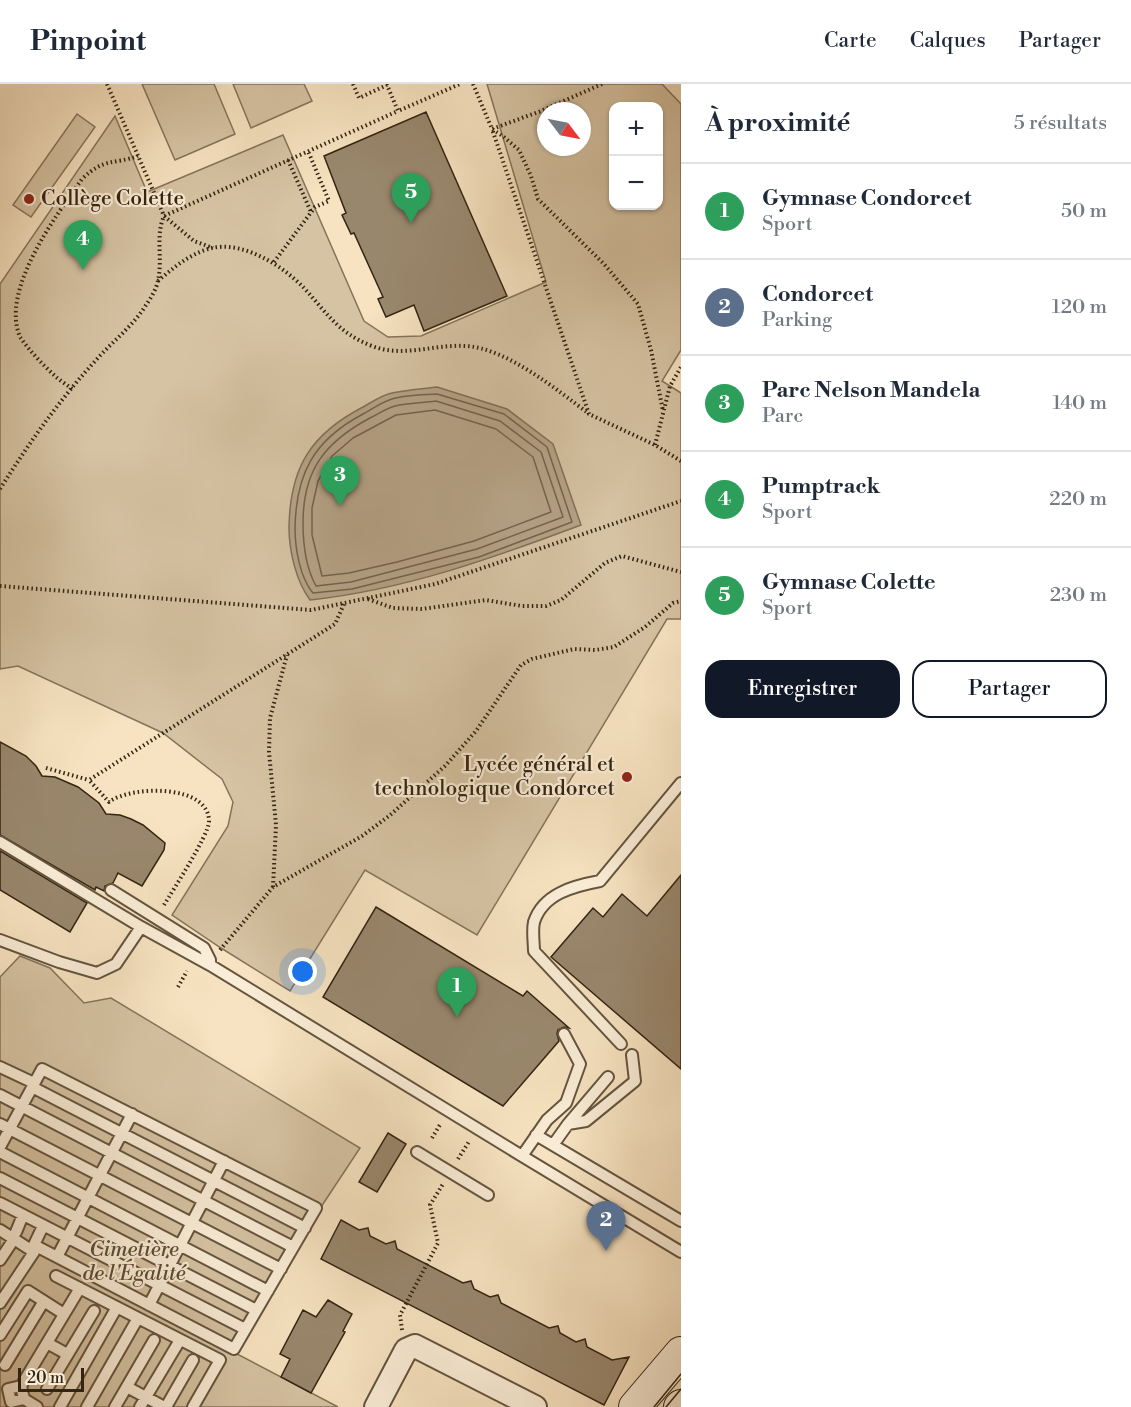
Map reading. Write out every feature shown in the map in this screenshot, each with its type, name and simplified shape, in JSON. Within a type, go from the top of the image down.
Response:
[{"type":"main road","points":[[634,1407],[681,1353]]},
{"type":"street","points":[[376,1407],[406,1350],[416,1346],[535,1407]]},
{"type":"lane","points":[[621,1044],[534,951],[534,924],[544,903],[574,886],[600,881],[681,783]]},
{"type":"lane","points":[[0,842],[141,927],[210,965],[681,1252]]},
{"type":"lane","points":[[111,890],[204,948],[210,965]]},
{"type":"lane","points":[[0,940],[59,962],[97,973],[116,964],[141,927]]},
{"type":"lane","points":[[522,1156],[548,1120],[566,1103],[580,1064],[564,1034]]},
{"type":"lane","points":[[568,1124],[586,1121],[635,1081],[632,1056]]},
{"type":"lane","points":[[0,1067],[304,1228]]},
{"type":"lane","points":[[43,1226],[34,1245],[234,1349],[316,1208],[42,1069],[22,1107],[5,1127],[0,1150],[267,1291]]},
{"type":"lane","points":[[553,1145],[608,1077]]},
{"type":"lane","points":[[0,1095],[293,1247]]},
{"type":"lane","points":[[57,1257],[132,1114]]},
{"type":"lane","points":[[5,1127],[281,1269]]},
{"type":"lane","points":[[537,1135],[681,1221]]},
{"type":"lane","points":[[417,1152],[488,1195]]},
{"type":"lane","points":[[149,1305],[224,1161]]},
{"type":"lane","points":[[0,1178],[256,1310]]},
{"type":"lane","points":[[1,1207],[23,1215],[245,1329]]},
{"type":"lane","points":[[0,1260],[15,1235],[23,1215]]},
{"type":"lane","points":[[0,1230],[15,1235],[34,1252],[1,1300]]},
{"type":"lane","points":[[56,1276],[220,1360],[193,1407]]},
{"type":"lane","points":[[37,1407],[24,1399],[21,1386],[80,1288]]},
{"type":"lane","points":[[0,1335],[28,1291],[64,1314]]},
{"type":"lane","points":[[5,1365],[44,1301]]},
{"type":"lane","points":[[60,1407],[117,1307]]},
{"type":"lane","points":[[47,1389],[94,1311]]},
{"type":"lane","points":[[87,1407],[138,1318]]},
{"type":"lane","points":[[115,1407],[154,1340]]},
{"type":"lane","points":[[143,1402],[180,1340]]},
{"type":"lane","points":[[47,1343],[67,1354]]},
{"type":"lane","points":[[127,1387],[143,1402],[165,1407],[193,1360]]},
{"type":"lane","points":[[21,1386],[4,1386],[10,1405],[24,1399]]},
{"type":"path","points":[[107,84],[164,216],[194,241],[213,248],[243,250],[274,262],[303,287],[330,320],[350,336],[373,347],[395,352],[467,346],[490,351],[537,375],[589,414],[655,445],[681,461]]},
{"type":"path","points":[[353,84],[359,98],[387,85],[398,111]]},
{"type":"path","points":[[0,489],[45,421],[97,359],[130,327],[147,304],[158,281],[159,226],[164,216],[460,84]]},
{"type":"path","points":[[473,84],[492,129],[589,414]]},
{"type":"path","points":[[492,129],[542,111],[602,84]]},
{"type":"path","points":[[492,129],[504,136],[519,150],[538,199],[603,264],[638,304],[651,350],[663,411]]},
{"type":"path","points":[[274,262],[315,207],[328,201],[308,151]]},
{"type":"path","points":[[72,389],[55,376],[20,336],[11,319],[13,292],[23,263],[82,179],[93,169],[108,161],[138,156]]},
{"type":"path","points":[[288,160],[311,212]]},
{"type":"path","points":[[158,281],[194,255],[213,248]]},
{"type":"path","points":[[655,445],[670,386],[681,368]]},
{"type":"path","points":[[0,586],[311,610],[435,584],[681,501]]},
{"type":"path","points":[[367,598],[393,608],[422,609],[486,600],[522,606],[546,606],[561,600],[605,563],[622,556],[681,572]]},
{"type":"path","points":[[210,965],[273,887],[362,836],[446,765],[476,731],[521,665],[532,659],[574,649],[595,650],[614,647],[645,627],[673,603],[681,601]]},
{"type":"path","points":[[89,780],[334,624],[344,604]]},
{"type":"path","points":[[273,887],[276,825],[269,752],[270,718],[287,655]]},
{"type":"path","points":[[46,768],[89,780],[109,802],[138,790],[162,789],[192,798],[205,809],[209,822],[204,837],[156,919]]},
{"type":"path","points":[[406,1350],[400,1315],[438,1243],[430,1205],[477,1129]]},
{"type":"green space","points":[[142,84],[214,84],[235,134],[175,160]]},
{"type":"green space","points":[[233,84],[304,84],[312,101],[251,128]]},
{"type":"green space","points":[[487,84],[662,84],[681,104],[681,350],[662,381],[681,393],[681,619],[667,619],[477,935],[365,870],[290,991],[172,915],[228,826],[233,802],[222,779],[163,733],[18,666],[0,669],[0,284],[115,116],[147,192],[283,135],[364,321],[388,337],[421,336],[546,282]]},
{"type":"green space","points":[[77,114],[95,127],[31,217],[13,205]]},
{"type":"green space","name":"Cimetière de l'Égalité","points":[[20,956],[50,968],[84,1003],[111,998],[360,1148],[321,1207],[237,1354],[338,1407],[0,1407],[0,977]]},
{"type":"water","points":[[437,387],[507,409],[553,444],[581,525],[481,561],[414,581],[310,600],[294,565],[289,527],[294,487],[307,455],[317,441],[345,417],[377,399],[392,393]]},
{"type":"building","points":[[426,112],[507,296],[424,331],[414,305],[386,317],[378,299],[383,297],[354,233],[351,234],[342,215],[346,213],[324,156]]},
{"type":"building","points":[[0,742],[26,756],[42,776],[55,777],[78,787],[99,803],[106,814],[131,819],[143,825],[165,843],[164,850],[142,886],[118,873],[113,883],[105,886],[104,891],[96,887],[95,890],[0,835]]},
{"type":"building","points":[[0,851],[87,903],[70,932],[0,890]]},
{"type":"building","points":[[681,875],[681,1069],[551,957],[593,908],[603,917],[622,894],[647,916]]},
{"type":"building","points":[[376,907],[523,996],[527,991],[569,1028],[564,1027],[558,1030],[559,1041],[503,1106],[323,997]]},
{"type":"building","points":[[388,1133],[406,1144],[377,1192],[359,1182]]},
{"type":"building","points":[[341,1220],[359,1230],[368,1228],[370,1236],[386,1244],[395,1241],[397,1249],[463,1283],[471,1281],[474,1289],[490,1297],[498,1295],[501,1303],[549,1328],[558,1326],[560,1333],[576,1342],[585,1339],[587,1347],[612,1360],[629,1357],[604,1405],[321,1259]]},
{"type":"building","points":[[328,1300],[352,1314],[343,1331],[345,1332],[311,1393],[281,1377],[290,1359],[280,1354],[303,1310],[316,1317]]},
{"type":"tram line","points":[[654,1407],[681,1374]]},
{"type":"tram line","points":[[666,1407],[681,1389]]},
{"type":"place","name":"Collège Colette","points":[[29,199]]},
{"type":"place","name":"Gymnase Colette","points":[[411,223]]},
{"type":"place","name":"Pumptrack","points":[[83,270]]},
{"type":"place","name":"Parc Nelson Mandela","points":[[340,506]]},
{"type":"place","name":"Lycée général et technologique Condorcet","points":[[627,777]]},
{"type":"place","name":"Gymnase Condorcet","points":[[457,1017]]},
{"type":"place","name":"Condorcet","points":[[606,1251]]}]
